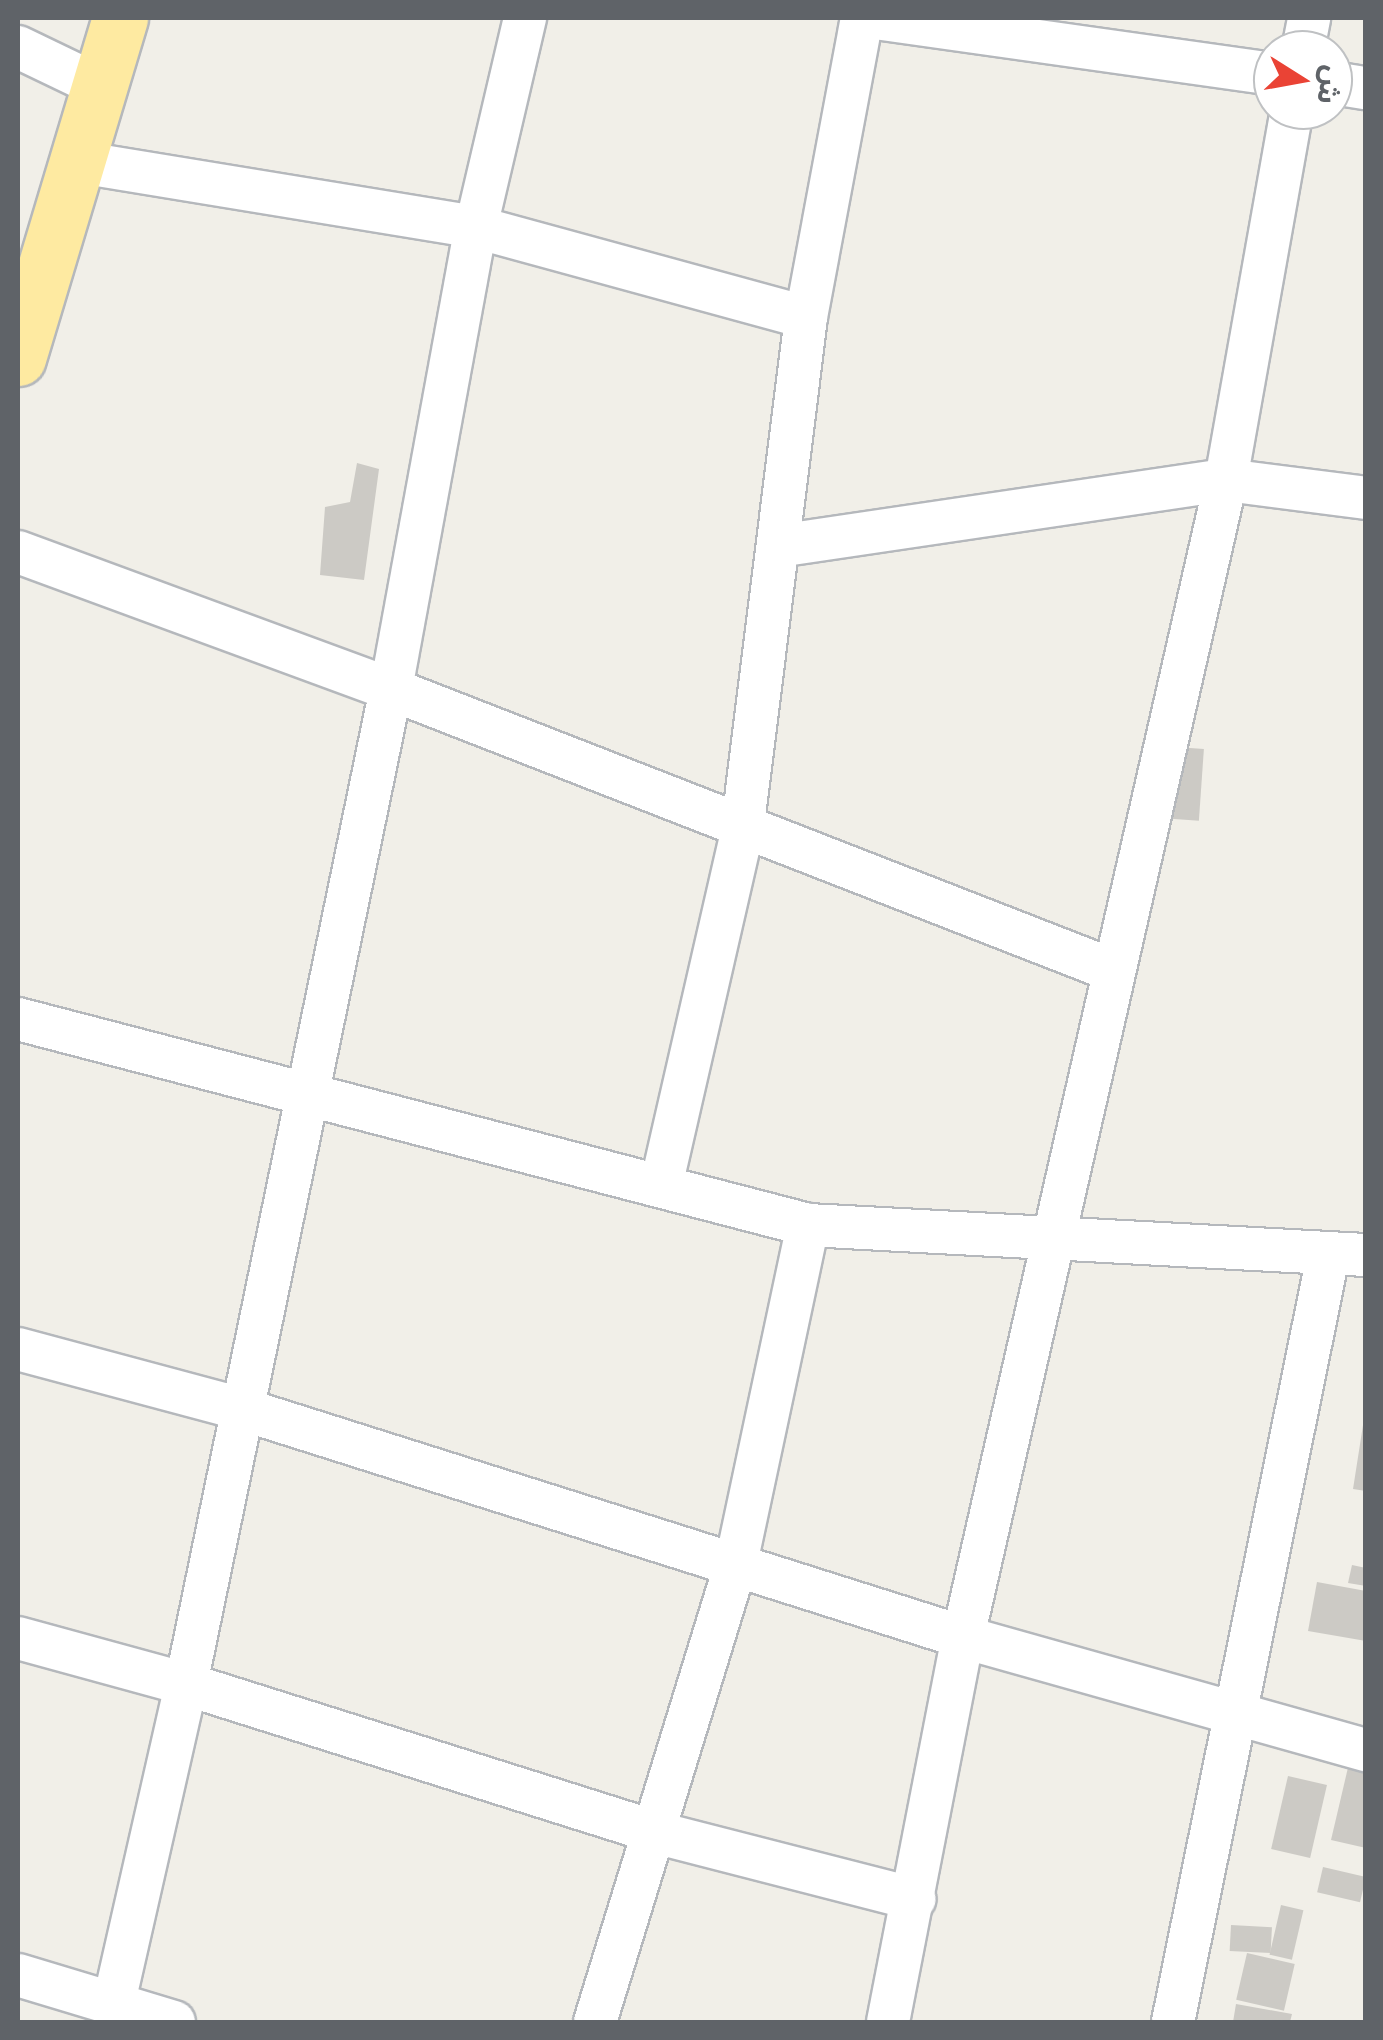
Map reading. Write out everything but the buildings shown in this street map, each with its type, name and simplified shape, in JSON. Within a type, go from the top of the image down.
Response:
[{"type":"highway","points":[[18,358],[120,18]]},
{"type":"street","points":[[114,2002],[186,1684],[391,689],[476,227],[525,18]]},
{"type":"street","points":[[661,1186],[742,831],[806,317],[862,18]]},
{"type":"street","points":[[875,18],[1253,71]]},
{"type":"street","points":[[18,48],[99,86]]},
{"type":"street","points":[[888,2022],[915,1899],[963,1636],[1226,480],[1288,130]]},
{"type":"street","points":[[79,162],[476,227],[806,317]]},
{"type":"street","points":[[778,546],[1226,480],[1366,498]]},
{"type":"street","points":[[18,552],[391,689],[742,831],[1112,970]]},
{"type":"street","points":[[18,1019],[808,1225],[1055,1242],[1347,1255],[1235,1712],[1173,2022]]},
{"type":"street","points":[[595,2022],[735,1568],[808,1225]]},
{"type":"street","points":[[18,1348],[242,1410],[735,1568],[963,1636],[1366,1750]]},
{"type":"street","points":[[18,1638],[186,1684],[654,1832],[915,1899]]},
{"type":"street","points":[[18,1975],[174,2022]]}]
